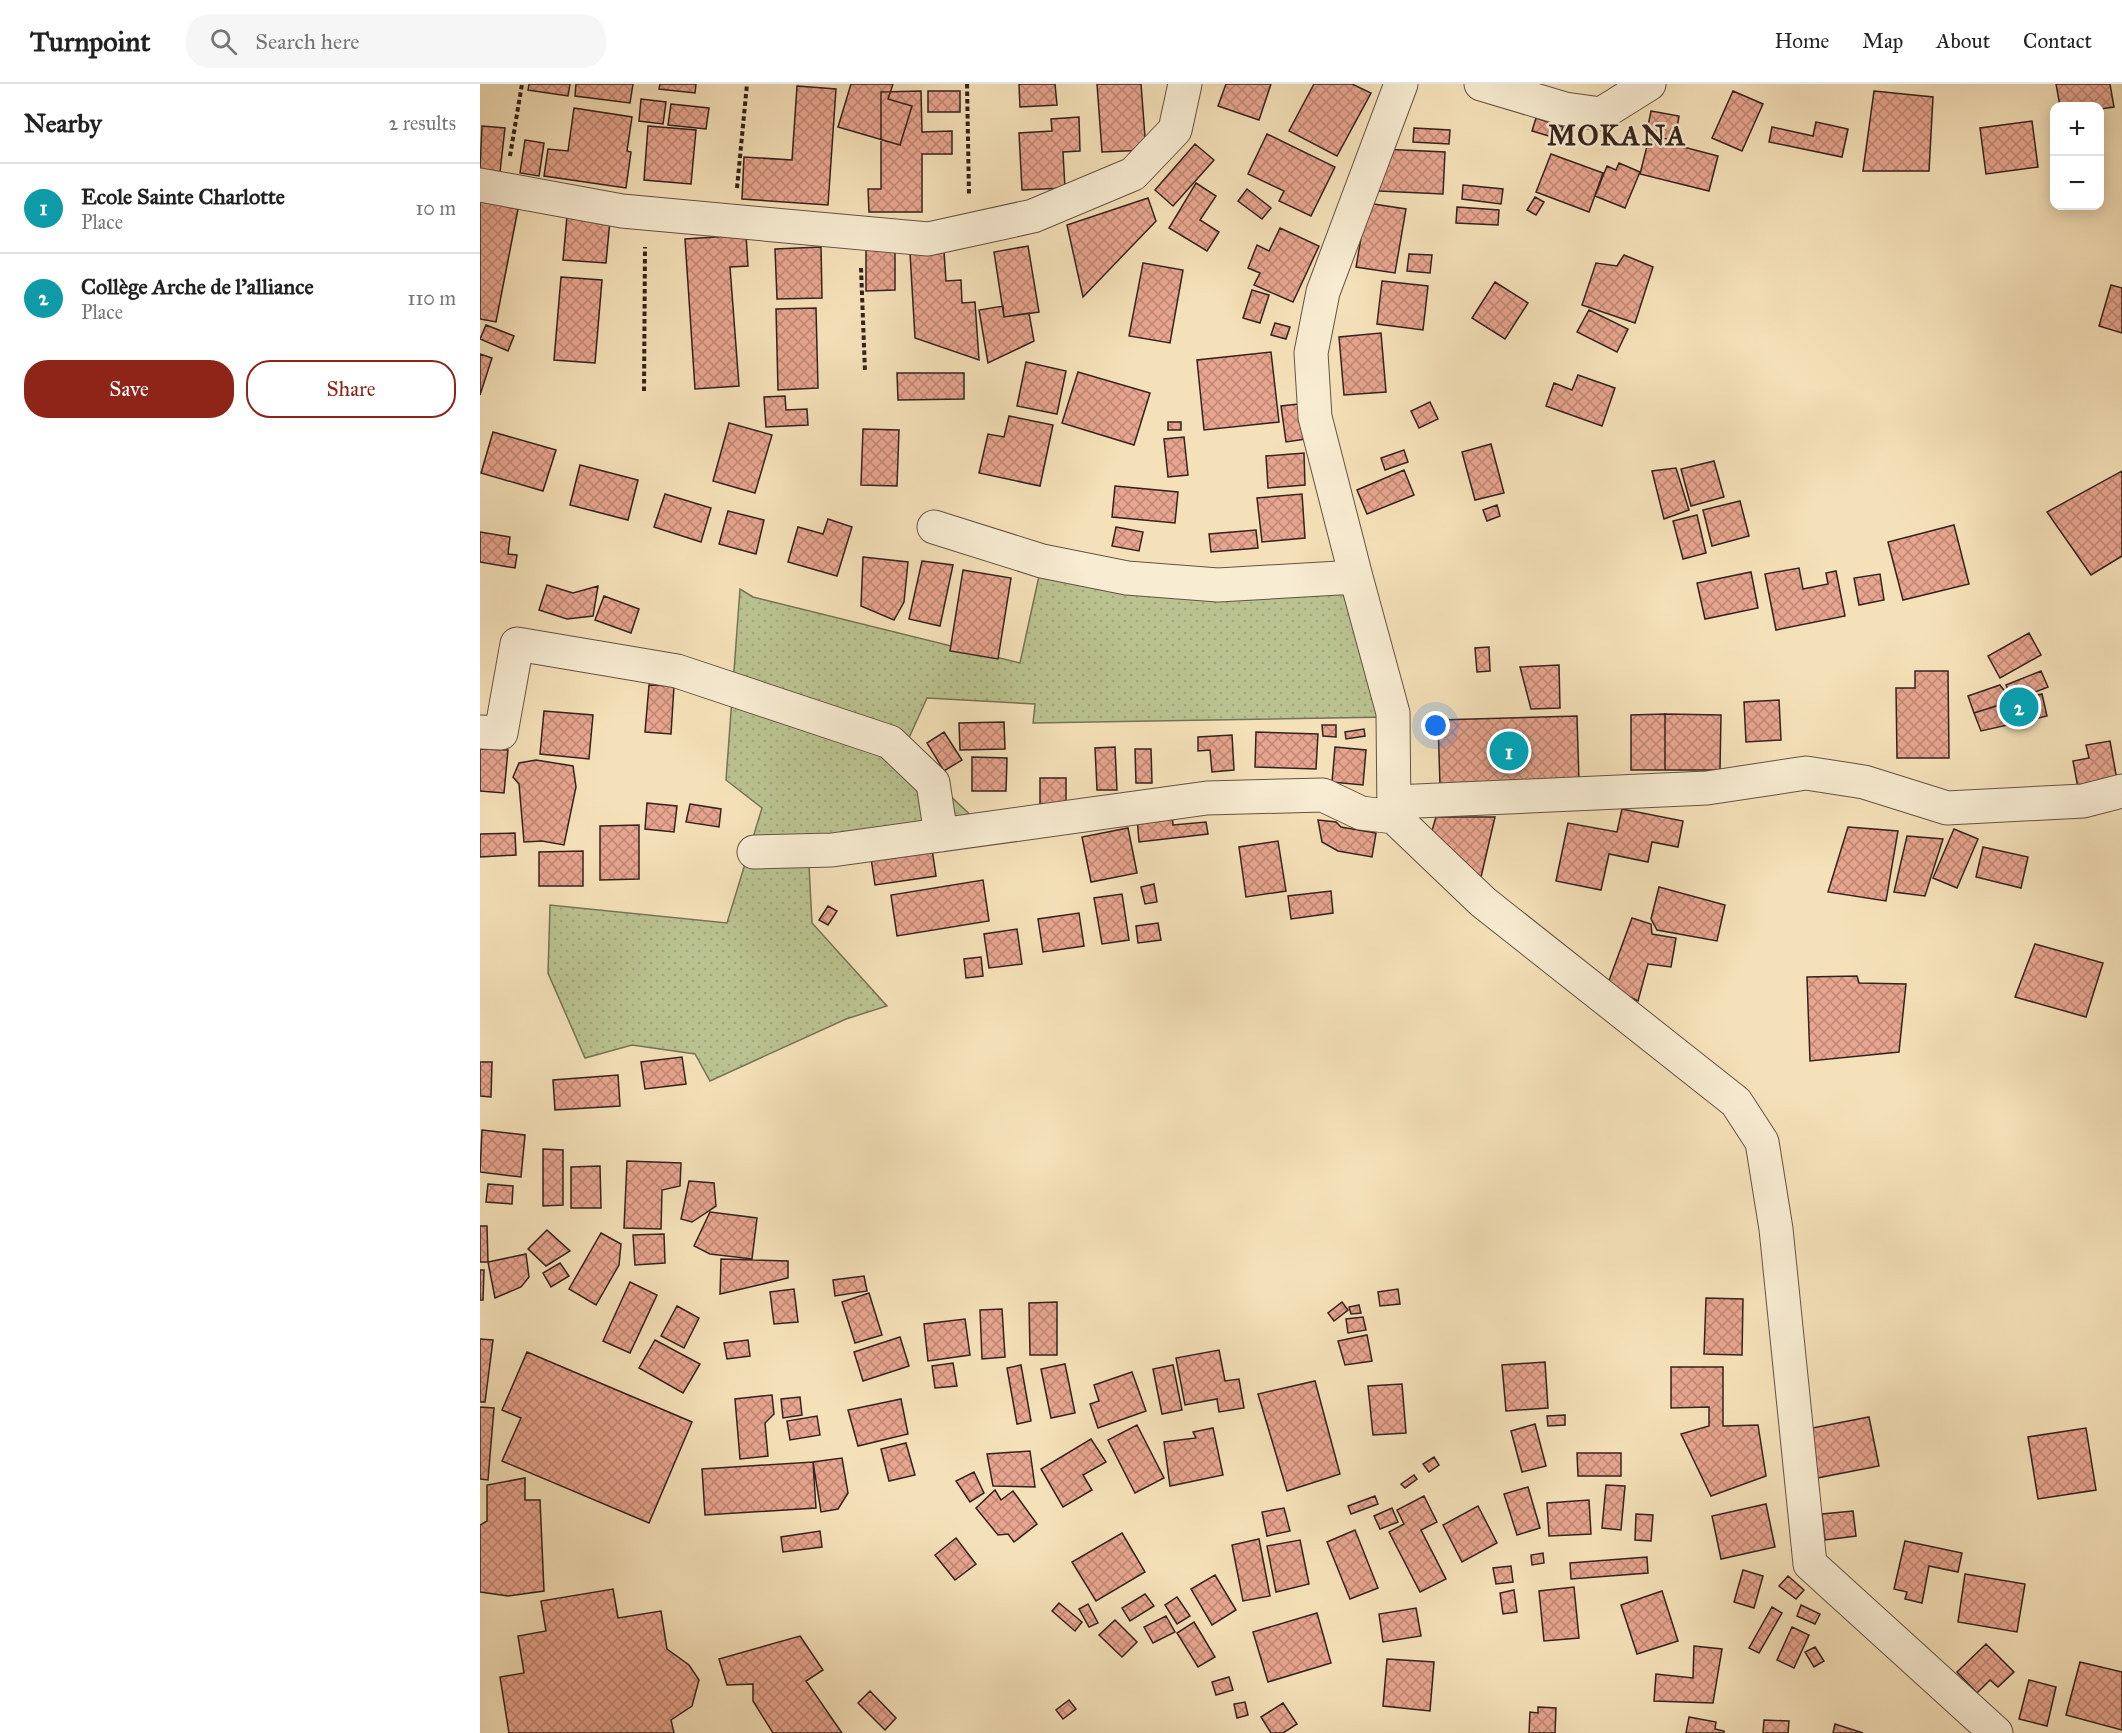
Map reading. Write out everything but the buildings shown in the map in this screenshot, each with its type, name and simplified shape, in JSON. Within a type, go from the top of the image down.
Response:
[{"type":"street","points":[[492,187],[622,212],[928,239],[1033,216],[1133,174],[1175,130],[1185,84]]},
{"type":"street","points":[[1401,84],[1323,292],[1311,353],[1316,417],[1393,714],[1394,810],[1484,902],[1736,1102],[1762,1142],[1774,1218],[1810,1564],[1996,1733]]},
{"type":"street","points":[[1481,84],[1565,109],[1601,114],[1649,84]]},
{"type":"street","points":[[934,527],[1042,561],[1126,578],[1218,585],[1356,577]]},
{"type":"street","points":[[480,732],[501,733],[517,644],[677,671],[890,742],[933,783],[941,835]]},
{"type":"street","points":[[754,852],[832,850],[1208,798],[1323,795],[1361,813],[1707,788],[1806,773],[1864,782],[1947,808],[2083,801],[2122,791]]},
{"type":"path","points":[[492,187],[522,84]]},
{"type":"path","points":[[734,222],[747,84]]},
{"type":"path","points":[[967,84],[969,230]]},
{"type":"path","points":[[644,391],[646,214]]},
{"type":"path","points":[[860,233],[865,372]]},
{"type":"green space","points":[[1041,567],[1351,583],[1389,717],[1033,723],[1035,704],[927,698],[903,751],[982,826],[808,847],[812,923],[887,1006],[846,1019],[710,1081],[695,1054],[632,1045],[585,1058],[548,973],[550,905],[727,923],[762,808],[726,780],[740,589],[753,597],[1020,663]]},
{"type":"place","name":"Collège Arche de l'alliance","points":[[2019,707]]},
{"type":"place","name":"Ecole Sainte Charlotte","points":[[1509,751]]},
{"type":"district","name":"MOKANA","points":[[1617,135]]}]
